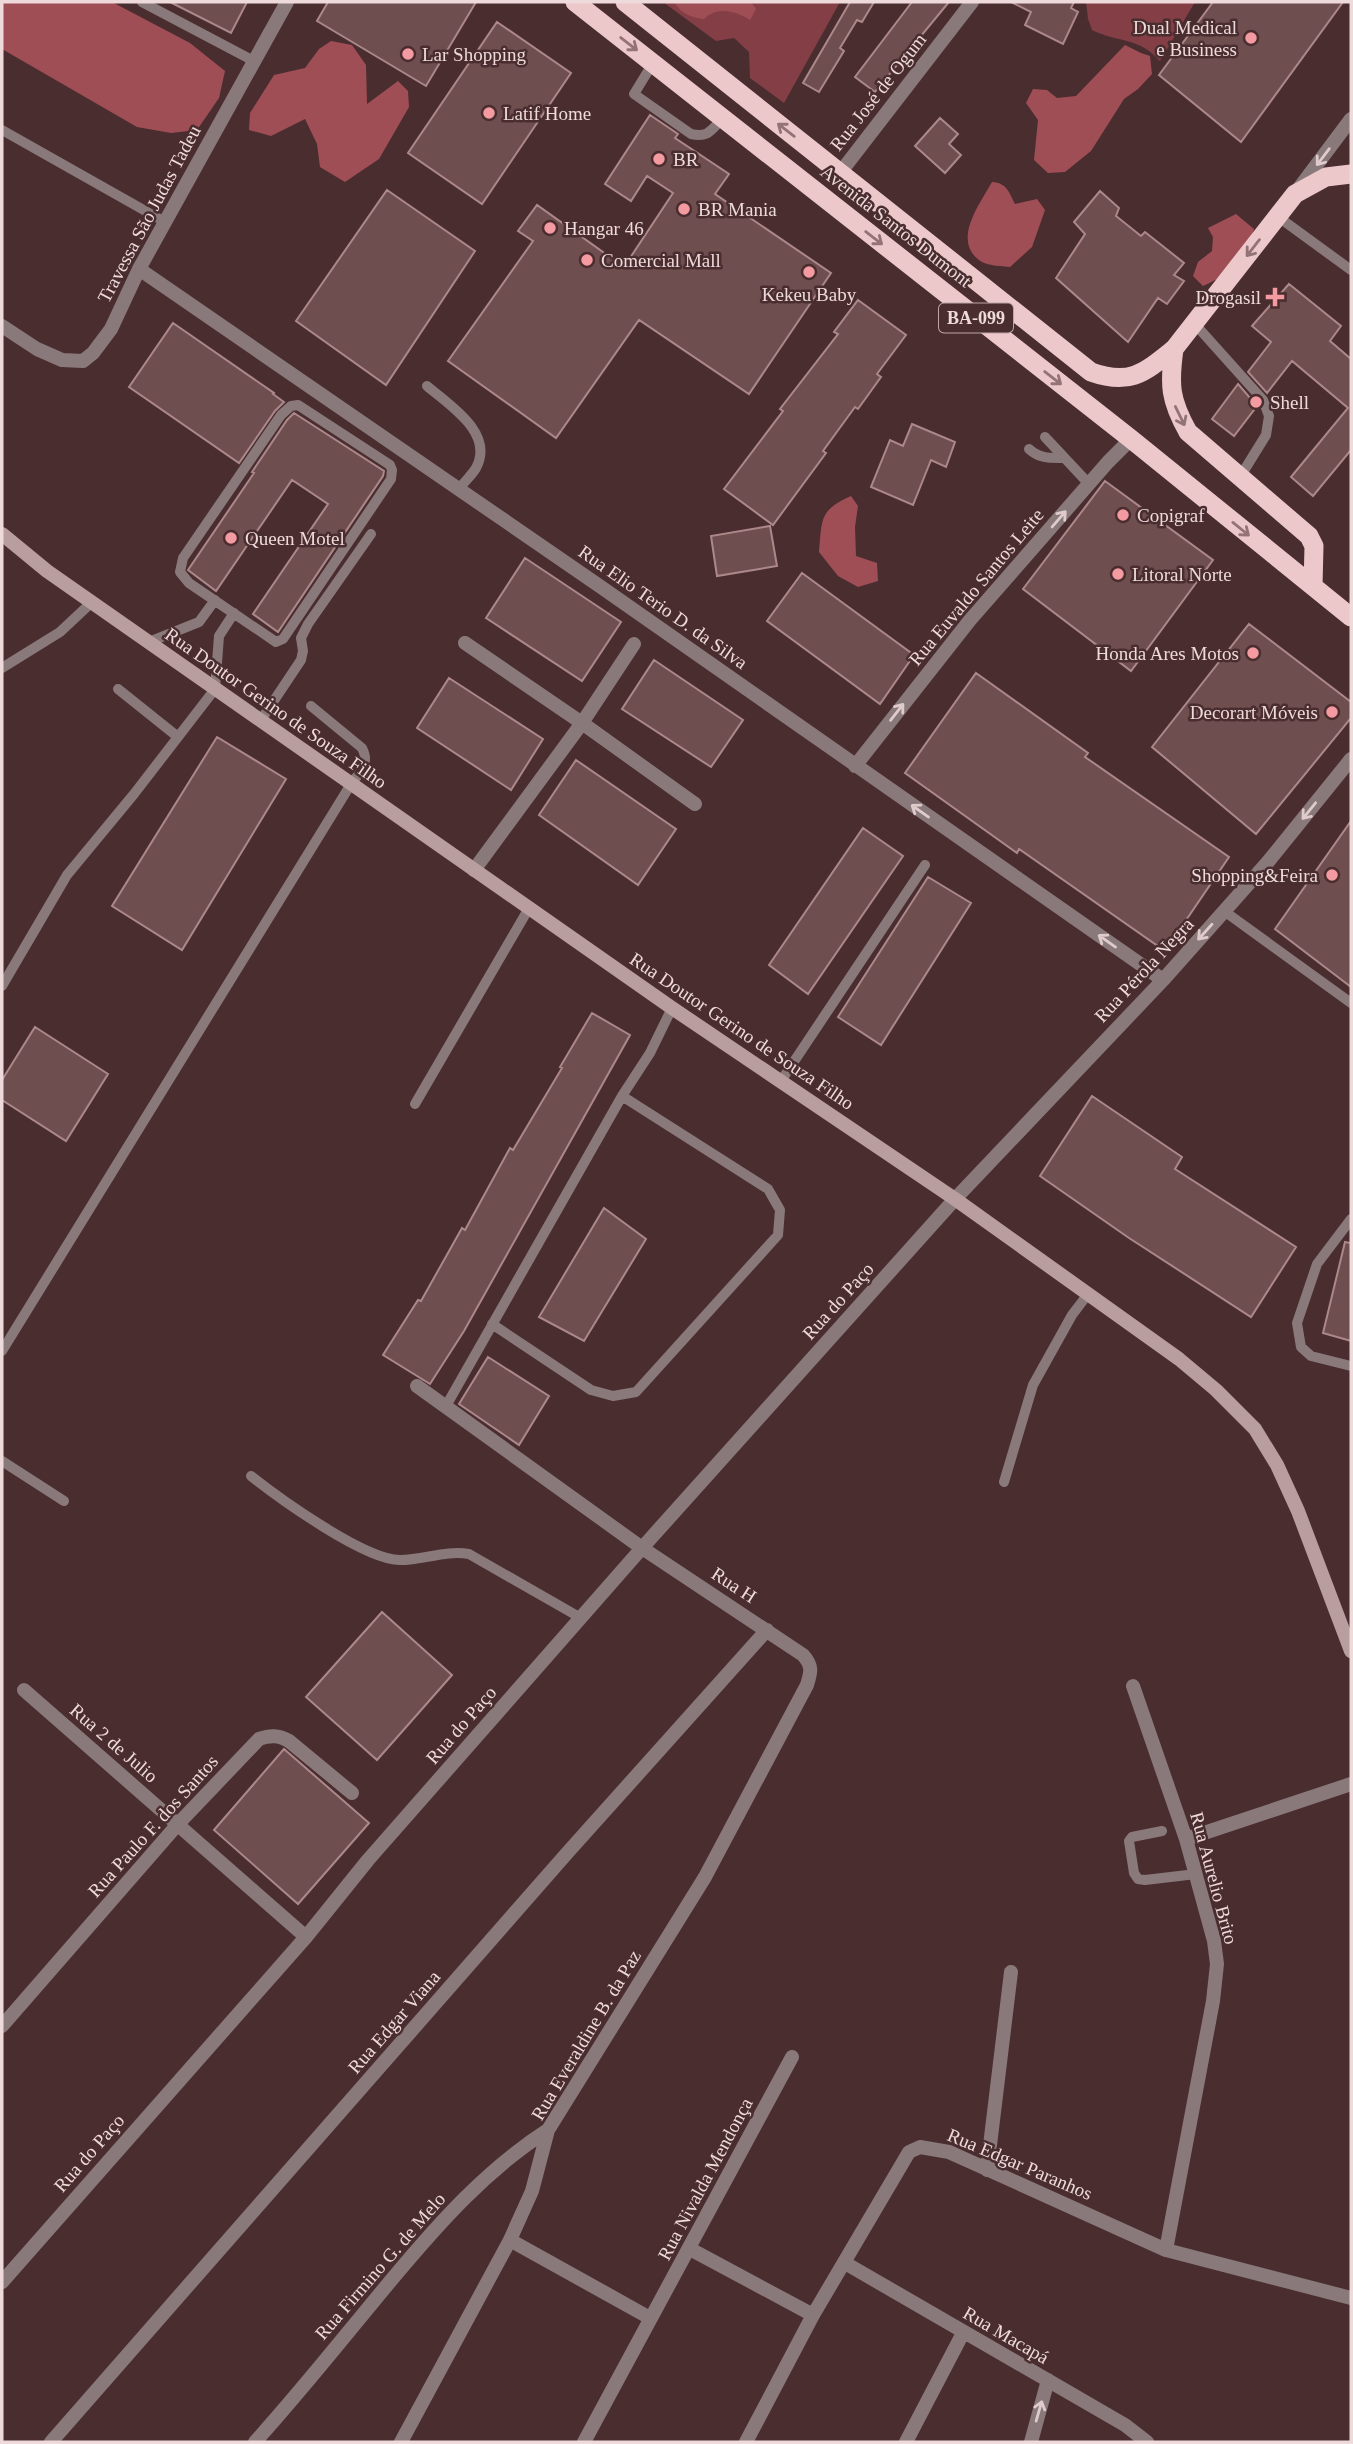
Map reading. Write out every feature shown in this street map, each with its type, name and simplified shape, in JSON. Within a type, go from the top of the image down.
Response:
[{"type":"highway","name":"Avenida Santos Dumont","points":[[575,2],[1131,439],[1351,617]]},
{"type":"highway","name":"Avenida Santos Dumont","points":[[625,2],[1091,372],[1110,379],[1129,378],[1149,369],[1174,349],[1294,194],[1326,177],[1351,174]]},
{"type":"highway","points":[[1174,349],[1170,391],[1176,411],[1188,432],[1309,536],[1314,546],[1313,586]]},
{"type":"main road","name":"Rua Doutor Gerino de Souza Filho","points":[[2,537],[672,1008],[956,1199],[1179,1359],[1216,1390],[1255,1429],[1277,1465],[1298,1511],[1351,1651]]},
{"type":"street","name":"Travessa São Judas Tadeu","points":[[2,326],[37,349],[62,360],[83,361],[93,353],[111,329],[139,269],[287,2]]},
{"type":"street","name":"Rua José de Ogum","points":[[840,173],[972,2]]},
{"type":"street","points":[[1294,194],[1351,119]]},
{"type":"street","name":"Rua Elio Terio D. da Silva","points":[[139,269],[1163,980]]},
{"type":"street","name":"Rua Euvaldo Santos Leite","points":[[855,766],[970,620],[1131,439]]},
{"type":"street","points":[[465,643],[695,804]]},
{"type":"street","points":[[474,870],[582,723],[634,644]]},
{"type":"street","name":"Rua Pérola Negra","points":[[956,1199],[1163,980],[1351,759]]},
{"type":"street","name":"Rua do Paço","points":[[2,2282],[306,1937],[368,1860],[642,1548],[956,1199]]},
{"type":"street","name":"Rua H","points":[[417,1386],[642,1548],[803,1655]]},
{"type":"street","name":"Rua Edgar Viana","points":[[51,2442],[767,1630]]},
{"type":"street","name":"Rua Everaldine B. da Paz","points":[[401,2442],[510,2240],[532,2191],[548,2130],[705,1877],[807,1685],[811,1670],[803,1655]]},
{"type":"street","name":"Rua Aurelio Brito","points":[[1133,1686],[1186,1839],[1214,1941],[1217,1964],[1213,2001],[1166,2250]]},
{"type":"street","name":"Rua 2 de Julio","points":[[24,1690],[306,1937]]},
{"type":"street","name":"Rua Paulo F. dos Santos","points":[[2,2026],[178,1824],[259,1739],[269,1735],[289,1741],[352,1793]]},
{"type":"street","points":[[1186,1839],[1351,1784]]},
{"type":"street","points":[[987,2169],[1011,1972]]},
{"type":"street","name":"Rua Nivalda Mendonça","points":[[584,2442],[792,2057]]},
{"type":"street","name":"Rua Firmino G. de Melo","points":[[255,2442],[428,2236],[487,2176],[517,2150],[548,2130]]},
{"type":"street","name":"Rua Edgar Paranhos","points":[[746,2442],[813,2315],[909,2152],[920,2147],[949,2151],[1166,2250],[1351,2298]]},
{"type":"street","points":[[510,2240],[650,2318]]},
{"type":"street","points":[[690,2249],[813,2315]]},
{"type":"street","name":"Rua Macapá","points":[[845,2263],[1048,2380],[1147,2442]]},
{"type":"street","points":[[906,2442],[963,2333]]},
{"type":"street","points":[[1031,2442],[1048,2380]]},
{"type":"lane","points":[[142,2],[254,61]]},
{"type":"lane","points":[[653,63],[634,94],[691,134],[708,134],[723,118]]},
{"type":"lane","points":[[2,130],[165,222]]},
{"type":"lane","points":[[1277,216],[1351,270]]},
{"type":"lane","points":[[1194,323],[1263,400],[1269,416],[1266,435],[1240,477]]},
{"type":"lane","points":[[427,386],[474,427],[480,451],[477,467],[459,489]]},
{"type":"lane","points":[[298,405],[390,465],[391,479],[283,639],[276,642],[270,639],[215,600],[189,583],[180,572],[183,558],[281,415],[291,406],[298,405]]},
{"type":"lane","points":[[1045,437],[1090,484]]},
{"type":"lane","points":[[1029,449],[1036,456],[1064,458]]},
{"type":"lane","points":[[261,720],[301,660],[301,638],[308,624],[371,534]]},
{"type":"lane","points":[[149,642],[199,622],[215,600]]},
{"type":"lane","points":[[2,668],[60,632],[92,602]]},
{"type":"lane","points":[[2,986],[67,875],[215,689],[219,636],[234,613]]},
{"type":"lane","points":[[118,690],[178,737]]},
{"type":"lane","points":[[2,1350],[351,783],[365,767],[366,756],[362,748],[311,706]]},
{"type":"lane","points":[[781,1082],[925,865]]},
{"type":"lane","points":[[415,1104],[528,908]]},
{"type":"lane","points":[[1224,911],[1351,1003]]},
{"type":"lane","points":[[446,1406],[622,1096],[650,1052],[672,1008]]},
{"type":"lane","points":[[492,1324],[590,1390],[613,1396],[636,1392],[778,1235],[780,1210],[768,1189],[622,1096]]},
{"type":"lane","points":[[1351,1219],[1317,1264],[1297,1323],[1301,1347],[1311,1356],[1351,1366]]},
{"type":"lane","points":[[1004,1482],[1033,1385],[1072,1315],[1088,1294]]},
{"type":"lane","points":[[2,1461],[64,1500]]},
{"type":"lane","points":[[251,1476],[281,1500],[370,1552],[387,1559],[402,1560],[446,1553],[470,1554],[581,1618]]},
{"type":"lane","points":[[1162,1831],[1132,1837],[1129,1840],[1138,1879],[1196,1874]]},
{"type":"shaded area","points":[[2,2],[112,2],[190,43],[225,71],[219,98],[197,130],[171,133],[137,127],[2,49]]},
{"type":"shaded area","points":[[663,2],[840,2],[784,103],[750,78],[749,52],[734,38],[716,41]]},
{"type":"shaded area","points":[[674,2],[751,2],[756,9],[750,20],[727,11],[715,12],[704,19],[687,14]]},
{"type":"shaded area","points":[[1086,2],[1195,2],[1160,61],[1136,44],[1092,30]]},
{"type":"shaded area","points":[[331,41],[352,45],[366,65],[367,104],[398,81],[408,91],[409,107],[379,159],[345,182],[320,167],[317,144],[305,119],[271,136],[249,130],[250,113],[274,75],[305,68],[319,49]]},
{"type":"shaded area","points":[[1125,45],[1150,56],[1152,74],[1124,99],[1091,151],[1065,172],[1048,173],[1034,160],[1038,120],[1026,103],[1033,89],[1047,90],[1057,98],[1076,96]]},
{"type":"shaded area","points":[[992,182],[1004,186],[1015,204],[1037,199],[1045,210],[1032,247],[1010,267],[982,262],[973,254],[968,244],[970,223]]},
{"type":"shaded area","points":[[1236,214],[1254,229],[1247,248],[1228,271],[1203,286],[1193,276],[1198,262],[1212,251],[1213,237],[1208,228]]},
{"type":"shaded area","points":[[851,496],[858,506],[855,527],[856,556],[877,563],[878,581],[858,587],[838,576],[819,552],[824,517],[833,506]]},
{"type":"building","points":[[170,2],[247,2],[231,33]]},
{"type":"building","name":"Lar Shopping","points":[[328,2],[476,2],[426,86],[317,21]]},
{"type":"building","points":[[850,2],[874,2],[862,22],[857,20],[840,48],[844,51],[819,92],[803,83]]},
{"type":"building","points":[[912,2],[949,2],[875,92],[855,77]]},
{"type":"building","points":[[1011,2],[1074,2],[1071,8],[1078,12],[1063,44],[1025,25],[1031,12]]},
{"type":"building","name":"Dual Medical e Business","points":[[1213,2],[1343,2],[1241,142],[1159,75]]},
{"type":"building","name":"Latif Home","points":[[497,22],[571,73],[482,204],[408,153]]},
{"type":"building","points":[[650,115],[678,134],[675,138],[729,174],[715,194],[831,273],[749,394],[639,320],[556,438],[448,361],[533,241],[518,231],[537,205],[624,267],[673,193],[647,176],[631,201],[605,184]]},
{"type":"building","points":[[940,118],[958,134],[949,144],[961,155],[945,173],[915,146]]},
{"type":"building","points":[[387,190],[475,251],[386,385],[296,321]]},
{"type":"building","points":[[1100,191],[1119,208],[1116,216],[1141,236],[1145,232],[1184,263],[1174,275],[1184,281],[1167,304],[1158,298],[1128,342],[1056,278],[1085,234],[1074,222]]},
{"type":"building","points":[[1289,284],[1341,326],[1330,341],[1351,359],[1351,450],[1313,496],[1291,477],[1348,408],[1292,361],[1267,393],[1248,372],[1271,342],[1252,326]]},
{"type":"building","points":[[858,300],[906,335],[877,374],[881,377],[858,409],[855,407],[823,451],[826,453],[773,525],[724,489],[783,411],[780,409],[838,334],[834,332]]},
{"type":"building","points":[[173,323],[284,402],[239,463],[129,387]]},
{"type":"building","points":[[1238,384],[1257,406],[1234,436],[1212,419]]},
{"type":"building","name":"Queen Motel","points":[[294,413],[384,471],[278,632],[253,614],[328,504],[292,480],[216,591],[188,570]]},
{"type":"building","points":[[912,424],[955,442],[946,467],[931,460],[913,505],[871,487],[890,440],[903,446]]},
{"type":"building","name":"Litoral Norte","points":[[1105,481],[1213,560],[1131,671],[1023,589]]},
{"type":"building","points":[[770,526],[777,566],[717,576],[711,536]]},
{"type":"building","points":[[525,558],[621,622],[582,681],[486,618]]},
{"type":"building","points":[[802,573],[914,655],[880,704],[767,621]]},
{"type":"building","points":[[1249,624],[1351,702],[1351,718],[1256,834],[1152,747]]},
{"type":"building","points":[[654,660],[743,720],[711,767],[622,709]]},
{"type":"building","points":[[976,673],[1088,753],[1085,757],[1229,857],[1165,951],[1019,849],[1017,853],[905,773]]},
{"type":"building","points":[[449,678],[543,739],[511,790],[417,728]]},
{"type":"building","points":[[217,737],[286,779],[182,950],[112,906]]},
{"type":"building","points":[[576,760],[676,829],[638,885],[539,815]]},
{"type":"building","name":"Shopping&Feira","points":[[1351,821],[1351,987],[1275,929]]},
{"type":"building","points":[[863,828],[903,856],[808,994],[769,965]]},
{"type":"building","points":[[928,877],[971,903],[881,1045],[838,1017]]},
{"type":"building","points":[[592,1013],[630,1035],[464,1331],[430,1384],[383,1355],[418,1300],[421,1301],[462,1228],[465,1230],[510,1148],[513,1150]]},
{"type":"building","points":[[35,1027],[108,1074],[66,1141],[2,1100],[2,1080]]},
{"type":"building","points":[[1092,1096],[1182,1157],[1175,1169],[1296,1247],[1251,1317],[1129,1238],[1040,1176]]},
{"type":"building","points":[[604,1208],[646,1239],[584,1341],[539,1317]]},
{"type":"building","points":[[1345,1242],[1351,1243],[1351,1341],[1323,1333]]},
{"type":"building","points":[[488,1357],[549,1396],[519,1445],[459,1404]]},
{"type":"building","points":[[382,1612],[452,1675],[377,1760],[306,1697]]},
{"type":"building","points":[[284,1749],[369,1823],[298,1904],[214,1830]]},
{"type":"place","name":"Dual Medical e Business","points":[[1251,38]]},
{"type":"place","name":"Lar Shopping","points":[[408,54]]},
{"type":"place","name":"Latif Home","points":[[489,113]]},
{"type":"place","name":"BR","points":[[659,159]]},
{"type":"place","name":"BR Mania","points":[[684,209]]},
{"type":"place","name":"Hangar 46","points":[[550,228]]},
{"type":"place","name":"Comercial Mall","points":[[587,260]]},
{"type":"place","name":"Kekeu Baby","points":[[809,272]]},
{"type":"place","name":"Drogasil","points":[[1275,297]]},
{"type":"place","name":"Shell","points":[[1256,402]]},
{"type":"place","name":"Copigraf","points":[[1123,515]]},
{"type":"place","name":"Queen Motel","points":[[231,538]]},
{"type":"place","name":"Litoral Norte","points":[[1118,574]]},
{"type":"place","name":"Honda Ares Motos","points":[[1253,653]]},
{"type":"place","name":"Decorart Móveis","points":[[1332,712]]},
{"type":"place","name":"Shopping&Feira","points":[[1332,875]]}]
